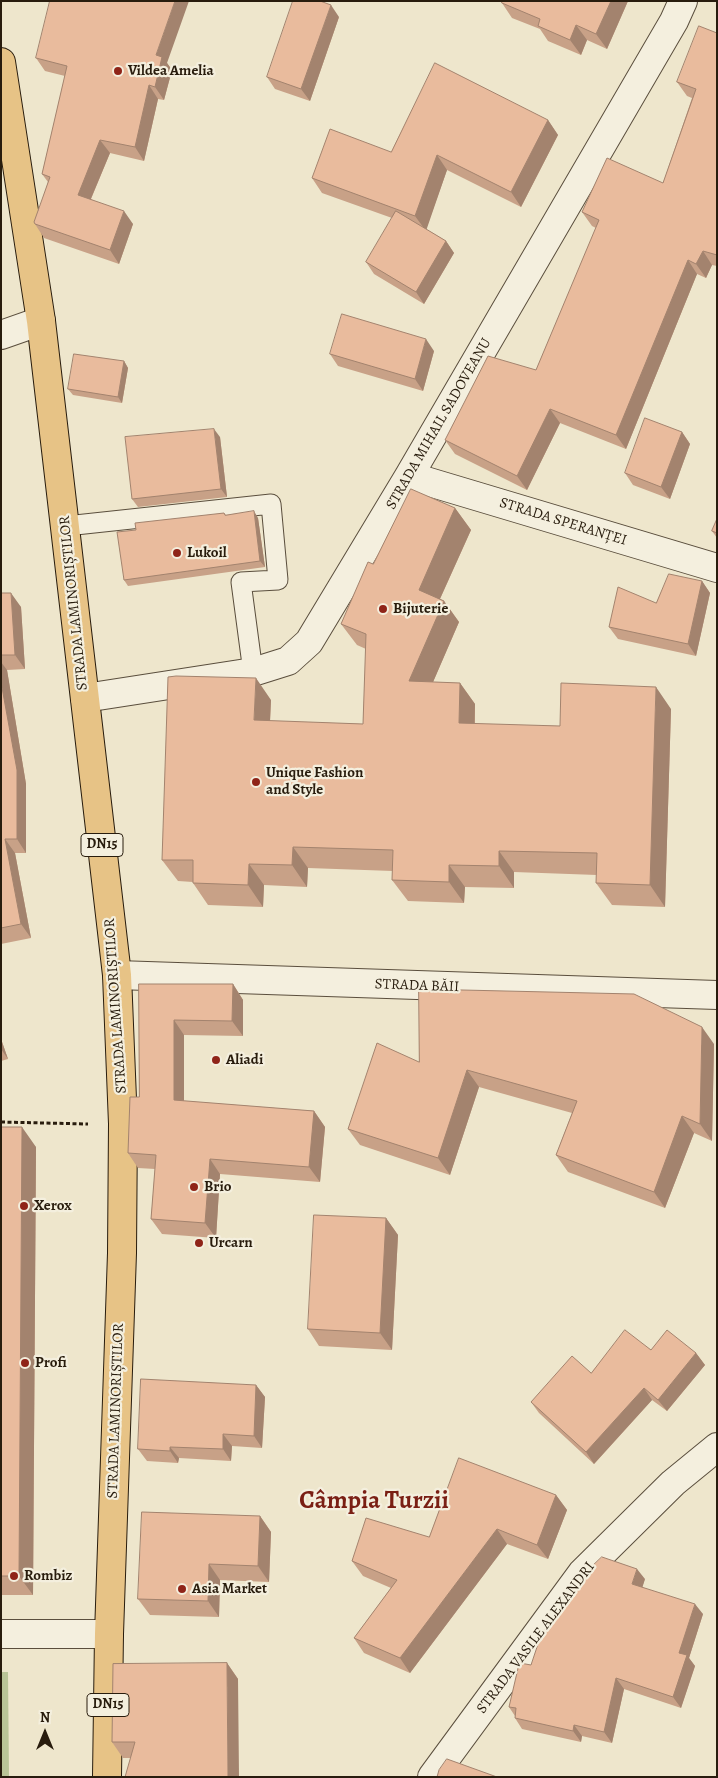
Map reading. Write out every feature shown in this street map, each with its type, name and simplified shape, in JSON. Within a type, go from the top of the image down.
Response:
[{"type":"main road","name":"STRADA LAMINORIȘTILOR","points":[[1,62],[41,321],[117,975],[123,1124],[122,1253],[109,1634],[107,1777]]},
{"type":"street","name":"STRADA MIHAIL SADOVEANU","points":[[85,698],[253,672],[288,662],[309,642],[409,476],[674,21],[683,1]]},
{"type":"street","points":[[1,334],[41,321]]},
{"type":"street","name":"STRADA SPERANȚEI","points":[[409,476],[717,568]]},
{"type":"street","name":"STRADA BĂII","points":[[117,975],[717,995]]},
{"type":"street","name":"STRADA VASILE ALEXANDRI","points":[[432,1777],[582,1573],[673,1483],[717,1447]]},
{"type":"street","points":[[1,1634],[109,1634]]},
{"type":"lane","points":[[66,526],[271,504],[278,580],[241,582],[253,672]]},
{"type":"path","points":[[1,1122],[123,1124]]},
{"type":"green space","points":[[1,1672],[8,1672],[9,1777],[1,1777]]},
{"type":"building","points":[[50,1],[175,1],[156,55],[162,57],[155,87],[149,85],[135,147],[100,140],[78,195],[124,211],[110,250],[35,224],[34,222],[50,177],[42,174],[67,66],[36,58]]},
{"type":"building","points":[[293,1],[320,1],[331,5],[301,89],[267,77]]},
{"type":"building","points":[[502,1],[611,1],[596,34],[576,25],[570,40],[538,26],[540,19],[502,3]]},
{"type":"building","points":[[699,26],[717,33],[717,255],[703,251],[696,264],[688,260],[616,435],[550,409],[517,476],[445,440],[488,356],[536,370],[599,220],[582,212],[607,158],[663,183],[696,89],[677,82]]},
{"type":"building","points":[[435,63],[548,120],[511,192],[437,155],[415,216],[312,178],[330,129],[391,152]]},
{"type":"building","points":[[396,211],[446,241],[416,292],[366,262]]},
{"type":"building","points":[[342,314],[426,339],[415,379],[330,354]]},
{"type":"building","points":[[74,354],[124,361],[118,397],[68,389]]},
{"type":"building","points":[[645,418],[682,432],[661,487],[625,473]]},
{"type":"building","points":[[214,429],[221,489],[132,499],[125,437]]},
{"type":"building","points":[[411,489],[455,508],[419,590],[444,601],[409,681],[460,683],[459,723],[560,726],[561,683],[656,687],[650,885],[596,883],[597,853],[499,851],[499,866],[449,865],[449,882],[392,880],[393,850],[293,847],[292,865],[249,864],[248,885],[193,883],[193,860],[162,860],[168,677],[256,678],[254,720],[363,724],[366,634],[341,624],[368,562],[373,564]]},
{"type":"building","points":[[254,511],[260,561],[124,580],[117,532],[136,530],[135,523]]},
{"type":"building","points":[[717,519],[717,533],[712,531]]},
{"type":"building","points":[[669,574],[702,581],[688,644],[609,627],[618,587],[656,603]]},
{"type":"building","points":[[1,593],[11,593],[15,655],[1,655]]},
{"type":"building","points":[[1,682],[17,770],[17,839],[5,839],[21,924],[1,928]]},
{"type":"building","points":[[139,984],[233,984],[232,1021],[174,1020],[174,1100],[314,1111],[309,1167],[210,1159],[205,1223],[151,1219],[156,1155],[128,1153],[130,1097],[139,1097]]},
{"type":"building","points":[[419,989],[634,994],[702,1027],[700,1124],[682,1116],[654,1192],[556,1155],[577,1101],[467,1070],[438,1158],[348,1129],[377,1043],[419,1062]]},
{"type":"building","points":[[1,1127],[22,1127],[19,1576],[1,1576]]},
{"type":"building","points":[[314,1215],[386,1218],[380,1333],[308,1329]]},
{"type":"building","points":[[625,1330],[651,1350],[667,1330],[696,1353],[658,1400],[644,1388],[586,1452],[531,1402],[572,1356],[591,1373]]},
{"type":"building","points":[[141,1379],[256,1385],[254,1436],[223,1434],[223,1449],[170,1447],[170,1451],[138,1449]]},
{"type":"building","points":[[459,1458],[556,1495],[537,1545],[497,1529],[400,1658],[354,1638],[397,1580],[352,1561],[366,1518],[429,1537]]},
{"type":"building","points":[[142,1512],[260,1516],[258,1566],[209,1564],[208,1601],[138,1599]]},
{"type":"building","points":[[602,1557],[637,1569],[632,1584],[695,1604],[679,1653],[687,1655],[673,1697],[616,1678],[604,1732],[574,1725],[573,1731],[515,1718],[516,1708],[509,1707],[519,1664],[531,1665],[541,1635],[586,1572]]},
{"type":"building","points":[[227,1663],[228,1777],[125,1777],[135,1742],[112,1742],[113,1664]]},
{"type":"building","points":[[447,1759],[497,1777],[437,1777],[439,1770]]},
{"type":"place","name":"Vildea Amelia","points":[[118,71]]},
{"type":"place","name":"Lukoil","points":[[177,553]]},
{"type":"place","name":"Bijuterie","points":[[383,609]]},
{"type":"place","name":"Unique Fashion and Style","points":[[256,782]]},
{"type":"place","name":"Aliadi","points":[[216,1060]]},
{"type":"place","name":"Brio","points":[[194,1187]]},
{"type":"place","name":"Xerox","points":[[24,1206]]},
{"type":"place","name":"Urcarn","points":[[199,1243]]},
{"type":"place","name":"Profi","points":[[25,1363]]},
{"type":"place","name":"Rombiz","points":[[14,1576]]},
{"type":"place","name":"Asia Market","points":[[182,1589]]},
{"type":"district","name":"Câmpia Turzii","points":[[374,1502]]}]
